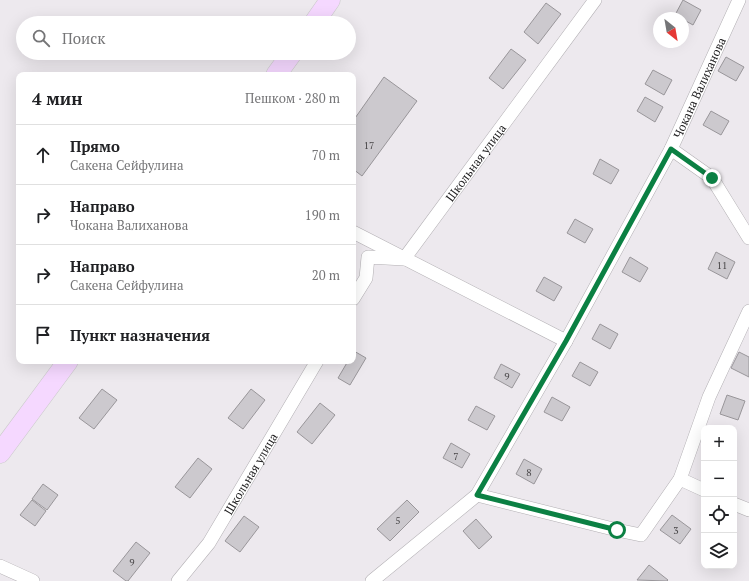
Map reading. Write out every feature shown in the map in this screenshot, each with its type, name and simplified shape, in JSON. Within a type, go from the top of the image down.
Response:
[{"type":"main road","points":[[319,16],[330,0]]},
{"type":"main road","points":[[278,72],[287,60]]},
{"type":"main road","points":[[0,453],[66,364]]},
{"type":"street","name":"Школьная улица","points":[[404,259],[596,0]]},
{"type":"street","name":"Чокана Валиханова","points":[[372,581],[477,495],[566,341],[671,149],[740,0]]},
{"type":"street","points":[[671,149],[712,178],[749,238]]},
{"type":"street","points":[[356,234],[566,341]]},
{"type":"street","points":[[356,294],[366,278],[368,257],[404,259]]},
{"type":"street","points":[[477,495],[617,530],[641,534],[680,479],[710,398],[749,311]]},
{"type":"street","name":"Школьная улица","points":[[178,581],[209,543],[315,364]]},
{"type":"street","points":[[680,479],[701,489]]},
{"type":"street","points":[[737,505],[749,510]]},
{"type":"street","points":[[0,566],[33,581]]},
{"type":"building","points":[[683,0],[701,10],[693,25],[689,23],[689,12],[677,12]]},
{"type":"building","points":[[546,3],[561,14],[538,44],[524,32]]},
{"type":"building","points":[[511,49],[526,60],[503,89],[489,78]]},
{"type":"building","points":[[726,57],[744,67],[736,81],[718,71]]},
{"type":"building","points":[[653,70],[672,80],[664,95],[645,84]]},
{"type":"building","points":[[384,77],[417,101],[362,176],[356,171],[356,117]]},
{"type":"building","points":[[645,97],[663,107],[655,122],[637,111]]},
{"type":"building","points":[[711,111],[729,121],[721,135],[703,125]]},
{"type":"building","points":[[600,159],[619,170],[611,184],[593,174]]},
{"type":"building","points":[[575,219],[593,229],[585,243],[567,233]]},
{"type":"building","points":[[716,252],[735,262],[727,279],[708,269]]},
{"type":"building","points":[[630,257],[648,268],[640,282],[622,272]]},
{"type":"building","points":[[544,277],[562,287],[554,301],[536,291]]},
{"type":"building","points":[[600,324],[618,334],[610,349],[592,339]]},
{"type":"building","points":[[356,352],[366,358],[350,385],[338,378],[346,364],[356,364]]},
{"type":"building","points":[[739,352],[749,357],[749,377],[731,368]]},
{"type":"building","points":[[580,362],[598,372],[590,386],[572,376]]},
{"type":"building","points":[[501,364],[520,374],[512,388],[494,378]]},
{"type":"building","points":[[102,389],[117,400],[94,429],[79,418]]},
{"type":"building","points":[[251,389],[265,400],[243,429],[228,418]]},
{"type":"building","points":[[727,395],[745,401],[738,420],[720,414]]},
{"type":"building","points":[[552,397],[570,407],[562,421],[544,412]]},
{"type":"building","points":[[320,403],[335,415],[312,444],[297,432]]},
{"type":"building","points":[[476,406],[495,416],[487,430],[468,420]]},
{"type":"building","points":[[451,443],[470,454],[462,468],[443,458]]},
{"type":"building","points":[[198,458],[212,469],[190,498],[175,487]]},
{"type":"building","points":[[524,459],[542,469],[534,484],[516,474]]},
{"type":"building","points":[[43,484],[58,495],[47,510],[32,499]]},
{"type":"building","points":[[32,500],[46,511],[35,526],[20,515]]},
{"type":"building","points":[[407,500],[419,512],[390,541],[377,529]]},
{"type":"building","points":[[672,515],[691,529],[680,544],[660,530]]},
{"type":"building","points":[[244,516],[259,527],[240,552],[225,541]]},
{"type":"building","points":[[476,519],[492,537],[479,549],[463,531]]},
{"type":"building","points":[[136,542],[150,553],[128,581],[126,581],[113,571]]},
{"type":"building","points":[[649,565],[668,580],[637,580]]},
{"type":"route","points":[[617,530],[477,495],[566,341],[671,149],[712,178]]}]
